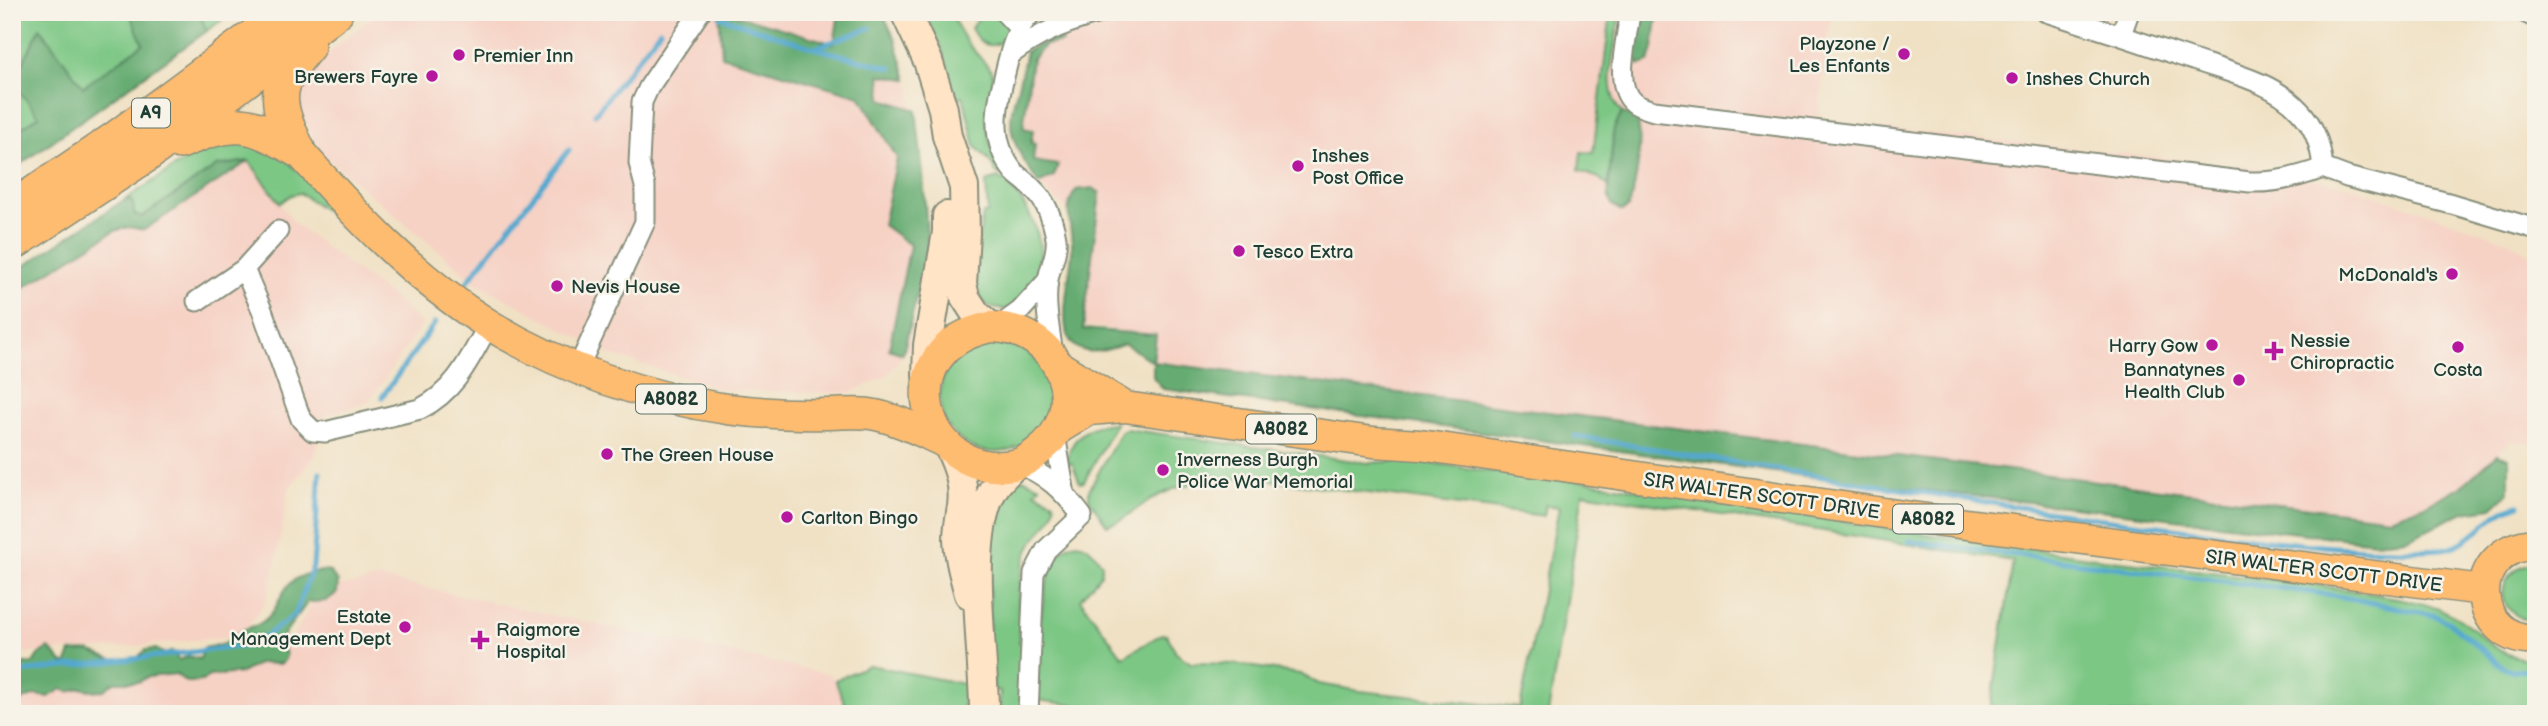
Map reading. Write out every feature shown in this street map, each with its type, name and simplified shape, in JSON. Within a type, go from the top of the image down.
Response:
[{"type":"highway","name":"A9","points":[[12,209],[116,139],[288,12]]},
{"type":"highway","name":"A9","points":[[297,149],[280,107],[282,83],[293,62],[336,12]]},
{"type":"highway","name":"A9","points":[[12,243],[144,156],[336,12]]},
{"type":"highway","name":"A9","points":[[144,156],[202,132],[240,125],[261,129],[297,149]]},
{"type":"main road","points":[[905,12],[928,61],[943,108],[947,136],[947,232],[928,345],[927,380],[932,421],[947,444],[959,469],[962,483],[959,555],[978,623]]},
{"type":"main road","points":[[947,136],[964,187],[962,284],[965,297],[976,314],[994,327]]},
{"type":"main road","name":"A8082","points":[[297,149],[381,239],[446,295],[489,324],[578,368],[674,400],[728,409],[786,413],[867,413],[893,419],[947,444],[976,463],[1016,465],[1044,447],[1057,432]]},
{"type":"main road","name":"A8082","points":[[867,413],[898,402],[927,380],[941,354],[958,339],[972,332],[994,327],[1026,334],[1040,342],[1056,360]]},
{"type":"main road","points":[[1056,360],[1066,392],[1066,404],[1057,432]]},
{"type":"main road","name":"SIR WALTER SCOTT DRIVE","points":[[1056,360],[1125,407]]},
{"type":"main road","name":"SIR WALTER SCOTT DRIVE","points":[[1057,432],[1089,410],[1125,407],[1373,442],[1420,445],[1911,517],[2483,590]]},
{"type":"main road","points":[[984,714],[978,623],[980,537],[986,506],[996,485],[1016,465]]},
{"type":"main road","points":[[2536,544],[2520,545],[2500,556],[2487,575],[2483,590],[2485,605],[2491,618],[2501,629],[2514,636],[2536,639]]},
{"type":"street","points":[[578,368],[645,222],[645,186],[639,163],[642,102],[649,87],[700,12]]},
{"type":"street","points":[[1004,12],[1018,28]]},
{"type":"street","points":[[1034,12],[1018,28],[995,115],[998,135],[1014,171],[1037,192],[1051,219],[1056,242],[1048,280],[1048,313],[1056,360]]},
{"type":"street","points":[[1010,55],[1031,38],[1102,12]]},
{"type":"street","points":[[1630,12],[1622,80],[1626,93],[1634,104],[1654,111],[2250,182],[2279,181],[2323,168],[2536,229]]},
{"type":"street","points":[[2046,12],[2121,35],[2254,82],[2280,94],[2299,109],[2312,127],[2321,146],[2323,168]]},
{"type":"street","points":[[2121,35],[2129,12]]},
{"type":"street","points":[[2524,12],[2536,18]]},
{"type":"street","points":[[197,301],[244,269],[278,231]]},
{"type":"street","points":[[244,269],[262,310],[301,419],[313,431],[325,432],[420,409],[433,402],[457,379],[489,324]]},
{"type":"street","points":[[994,327],[1020,311],[1048,280]]},
{"type":"street","points":[[1057,432],[1065,495]]},
{"type":"street","points":[[1016,465],[1035,469],[1065,495],[1082,516],[1046,550],[1034,573],[1028,714]]},
{"type":"shaded area","points":[[378,12],[874,12],[911,89],[923,237],[908,349],[886,376],[849,393],[726,390],[611,355],[476,283],[319,151],[299,107],[307,71]]},
{"type":"shaded area","points":[[1125,12],[1832,12],[1818,122],[2259,168],[2352,187],[2508,241],[2530,254],[2536,260],[2536,444],[2511,440],[2462,486],[2428,504],[2390,518],[1153,362],[1155,335],[1080,325],[1077,245],[1068,211],[1039,184],[1016,149],[1010,130],[1010,114],[1026,51],[1054,32]]},
{"type":"shaded area","points":[[249,161],[294,223],[392,297],[422,324],[369,402],[325,415],[314,457],[289,488],[273,577],[264,604],[249,625],[226,637],[12,654],[12,301],[23,288],[114,231],[129,227],[145,230]]},
{"type":"shaded area","name":"Raigmore Hospital","points":[[379,578],[829,674],[867,714],[12,714],[12,685],[281,656],[320,591]]},
{"type":"green space","points":[[12,12],[233,12],[12,170]]},
{"type":"green space","points":[[129,12],[199,12],[207,31],[12,170],[12,134],[39,116],[13,83],[40,28],[83,87],[143,44]]},
{"type":"green space","points":[[719,12],[727,12],[834,44],[839,12],[882,12],[895,39],[907,79],[880,75],[882,99],[916,110],[928,248],[903,354],[889,349],[910,245],[883,225],[897,158],[860,96],[722,56]]},
{"type":"green space","points":[[924,12],[949,12],[968,44],[992,71],[987,125],[1001,173],[999,174],[975,146],[963,96],[955,98],[942,49]]},
{"type":"green space","points":[[983,12],[1001,12],[1009,29],[1002,42],[987,45],[974,33],[971,28]]},
{"type":"green space","points":[[1611,12],[1619,12],[1611,90],[1622,113],[1614,128],[1608,186],[1599,178],[1579,171],[1581,152],[1593,153]]},
{"type":"green space","points":[[1635,12],[1658,12],[1649,62],[1639,65],[1629,48]]},
{"type":"green space","points":[[1062,34],[1062,42],[1045,45],[1032,59],[1023,128],[1033,130],[1033,161],[1058,165],[1054,176],[1039,184],[1016,146],[1011,119],[1026,51]]},
{"type":"green space","points":[[1622,113],[1637,116],[1639,137],[1634,187],[1628,208],[1621,211],[1612,205],[1608,195],[1614,128]]},
{"type":"green space","points":[[235,139],[281,155],[317,189],[347,226],[300,193],[291,195],[280,203],[249,161],[217,166],[141,217],[134,214],[133,203],[129,199],[121,202],[198,152]]},
{"type":"green space","points":[[249,161],[144,230],[129,227],[114,231],[23,288],[12,301],[12,274],[121,202],[129,199],[133,203],[134,214],[142,217],[217,166]]},
{"type":"green space","points":[[999,178],[1006,180],[1022,202],[1039,239],[1039,266],[1035,279],[1010,309],[993,308],[982,301],[975,274],[983,214],[988,213],[986,182]]},
{"type":"green space","points":[[1093,188],[1100,193],[1083,329],[1156,335],[1153,362],[1125,344],[1099,351],[1081,350],[1071,341],[1066,328],[1065,310],[1072,252],[1069,205],[1076,190]]},
{"type":"green space","points":[[995,342],[1016,347],[1034,358],[1045,376],[1050,397],[1045,418],[1034,436],[1016,447],[995,452],[974,447],[956,436],[945,418],[940,397],[945,376],[956,358],[974,347]]},
{"type":"green space","points":[[1153,362],[2390,518],[2428,504],[2462,486],[2497,454],[2509,458],[2509,492],[2492,508],[2464,512],[2407,539],[2375,542],[1819,478],[1163,389],[1153,377]]},
{"type":"green space","points":[[1116,423],[1084,482],[1080,483],[1072,463],[1067,464],[1072,446],[1082,433],[1098,426]]},
{"type":"green space","points":[[1126,429],[1368,463],[1412,460],[1551,481],[1552,476],[1960,539],[2300,583],[2401,599],[2444,611],[2466,623],[2498,649],[2520,658],[2536,660],[2536,714],[1990,714],[2013,561],[1583,493],[1548,714],[1141,714],[1036,700],[1041,613],[1046,589],[1052,568],[1061,552],[1078,543],[1090,549],[1102,564],[1101,574],[1080,599],[1123,657],[1162,634],[1167,635],[1176,653],[1191,663],[1234,664],[1300,674],[1319,684],[1360,691],[1520,708],[1559,507],[1546,505],[1544,516],[1261,479],[1232,478],[1176,488],[1107,525],[1089,499],[1089,490],[1121,431]]},
{"type":"green space","points":[[1024,479],[1040,486],[1035,492],[1054,502],[1054,508],[1050,520],[1029,549],[1020,583],[1019,643],[1024,644],[1023,714],[999,714],[1000,691],[994,690],[989,640],[990,507],[1017,480]]},
{"type":"green space","points":[[2536,564],[2536,619],[2523,618],[2513,613],[2504,596],[2504,586],[2509,577],[2517,569]]},
{"type":"green space","points":[[323,571],[330,572],[338,582],[337,593],[326,601],[308,602],[283,636],[286,658],[280,664],[260,663],[241,673],[209,676],[202,681],[186,682],[176,674],[147,677],[139,682],[114,682],[104,690],[80,688],[69,692],[62,689],[48,697],[36,695],[12,703],[12,665],[33,663],[38,655],[49,648],[64,664],[71,652],[89,651],[113,660],[138,657],[146,650],[156,649],[165,654],[172,651],[179,660],[188,656],[200,659],[204,648],[224,643],[269,617],[288,585],[295,579]]},
{"type":"green space","points":[[869,665],[964,684],[963,714],[849,714],[835,680]]},
{"type":"waterway","points":[[721,17],[814,48],[870,28]]},
{"type":"waterway","points":[[595,114],[660,30]]},
{"type":"waterway","points":[[814,48],[892,68]]},
{"type":"waterway","points":[[467,282],[569,150]]},
{"type":"waterway","points":[[382,397],[435,323]]},
{"type":"waterway","points":[[1575,436],[2011,506],[2263,540],[2336,547],[2407,550],[2453,547],[2499,513],[2519,505]]},
{"type":"waterway","points":[[12,673],[253,645],[295,615],[313,566],[320,472]]},
{"type":"waterway","points":[[1909,541],[2332,595],[2420,612],[2450,623],[2503,667],[2514,671],[2536,670]]},
{"type":"place","name":"Playzone / Les Enfants","points":[[1904,54]]},
{"type":"place","name":"Premier Inn","points":[[459,55]]},
{"type":"place","name":"Brewers Fayre","points":[[432,76]]},
{"type":"place","name":"Inshes Church","points":[[2012,78]]},
{"type":"place","name":"Inshes Post Office","points":[[1298,166]]},
{"type":"place","name":"Tesco Extra","points":[[1239,251]]},
{"type":"place","name":"McDonald's","points":[[2452,274]]},
{"type":"place","name":"Nevis House","points":[[557,286]]},
{"type":"place","name":"Harry Gow","points":[[2212,345]]},
{"type":"place","name":"Costa","points":[[2458,347]]},
{"type":"place","name":"Nessie Chiropractic","points":[[2274,351]]},
{"type":"place","name":"Bannatynes Health Club","points":[[2239,380]]},
{"type":"place","name":"The Green House","points":[[607,454]]},
{"type":"place","name":"Inverness Burgh Police War Memorial","points":[[1163,470]]},
{"type":"place","name":"Carlton Bingo","points":[[787,517]]},
{"type":"place","name":"Estate Management Dept","points":[[405,627]]},
{"type":"place","name":"Raigmore Hospital","points":[[480,640]]}]
